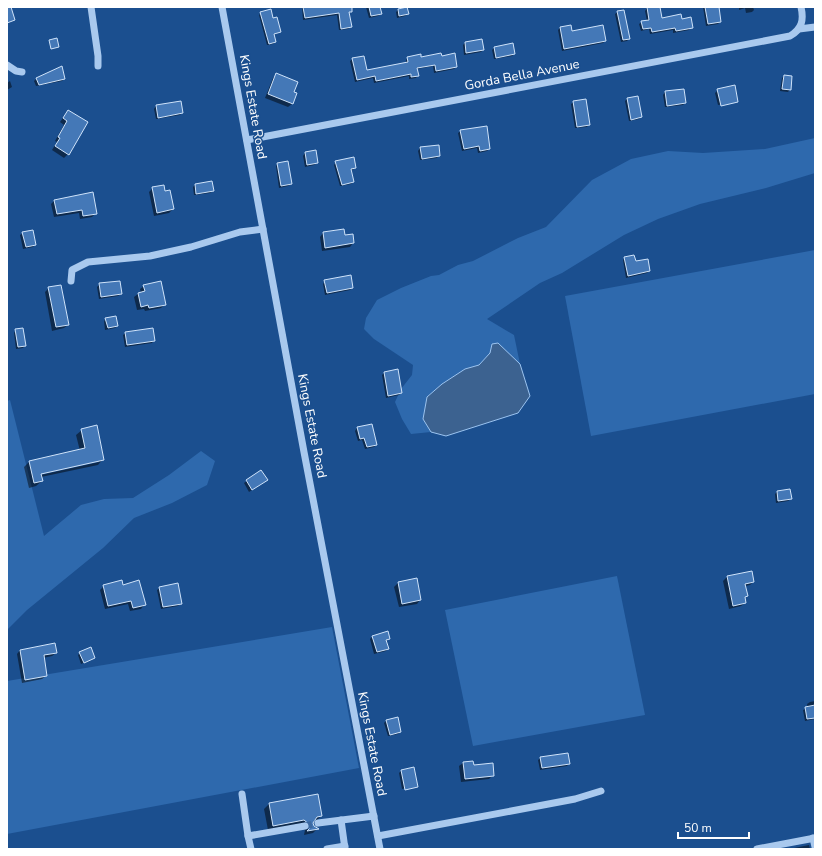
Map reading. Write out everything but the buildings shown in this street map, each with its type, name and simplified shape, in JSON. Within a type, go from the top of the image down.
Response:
[{"type":"street","points":[[91,7],[98,66]]},
{"type":"street","name":"Kings Estate Road","points":[[222,7],[380,849]]},
{"type":"street","points":[[801,7],[803,18],[799,29],[815,27]]},
{"type":"street","name":"Gorda Bella Avenue","points":[[247,140],[783,38],[790,36],[799,29]]},
{"type":"street","points":[[7,65],[16,71],[22,72]]},
{"type":"street","points":[[71,280],[72,270],[88,262],[150,256],[191,247],[240,232],[263,229]]},
{"type":"street","points":[[378,836],[575,798],[601,791]]},
{"type":"street","points":[[242,794],[251,849]]},
{"type":"street","points":[[318,823],[374,816]]},
{"type":"street","points":[[327,849],[345,848],[342,820]]},
{"type":"street","points":[[248,836],[305,826]]},
{"type":"street","points":[[759,849],[781,847],[797,841],[814,838],[815,847]]},
{"type":"street","points":[[797,841],[799,849]]},
{"type":"shaded area","points":[[815,138],[815,173],[766,188],[700,204],[658,219],[624,235],[562,273],[540,283],[487,319],[514,335],[520,364],[510,355],[490,353],[479,365],[465,369],[442,384],[427,397],[423,419],[431,432],[411,434],[402,419],[395,402],[401,389],[412,375],[413,365],[374,339],[364,329],[366,318],[377,300],[401,288],[431,276],[439,275],[458,265],[473,261],[518,238],[546,227],[592,180],[631,159],[668,151],[703,153],[765,149]]},
{"type":"shaded area","points":[[815,250],[815,394],[591,436],[565,296]]},
{"type":"shaded area","points":[[498,343],[520,364],[530,396],[518,413],[446,436],[431,432],[423,419],[427,397],[442,384],[465,369],[479,365],[490,353],[492,344]]},
{"type":"shaded area","points":[[10,400],[44,536],[81,505],[104,499],[133,498],[169,475],[201,451],[215,461],[207,485],[172,503],[134,518],[103,548],[27,610],[7,630],[7,401]]},
{"type":"shaded area","points":[[617,576],[645,715],[473,746],[445,610]]},
{"type":"shaded area","points":[[332,627],[359,768],[7,834],[7,681]]},
{"type":"tunnel","points":[[305,826],[318,823]]}]
